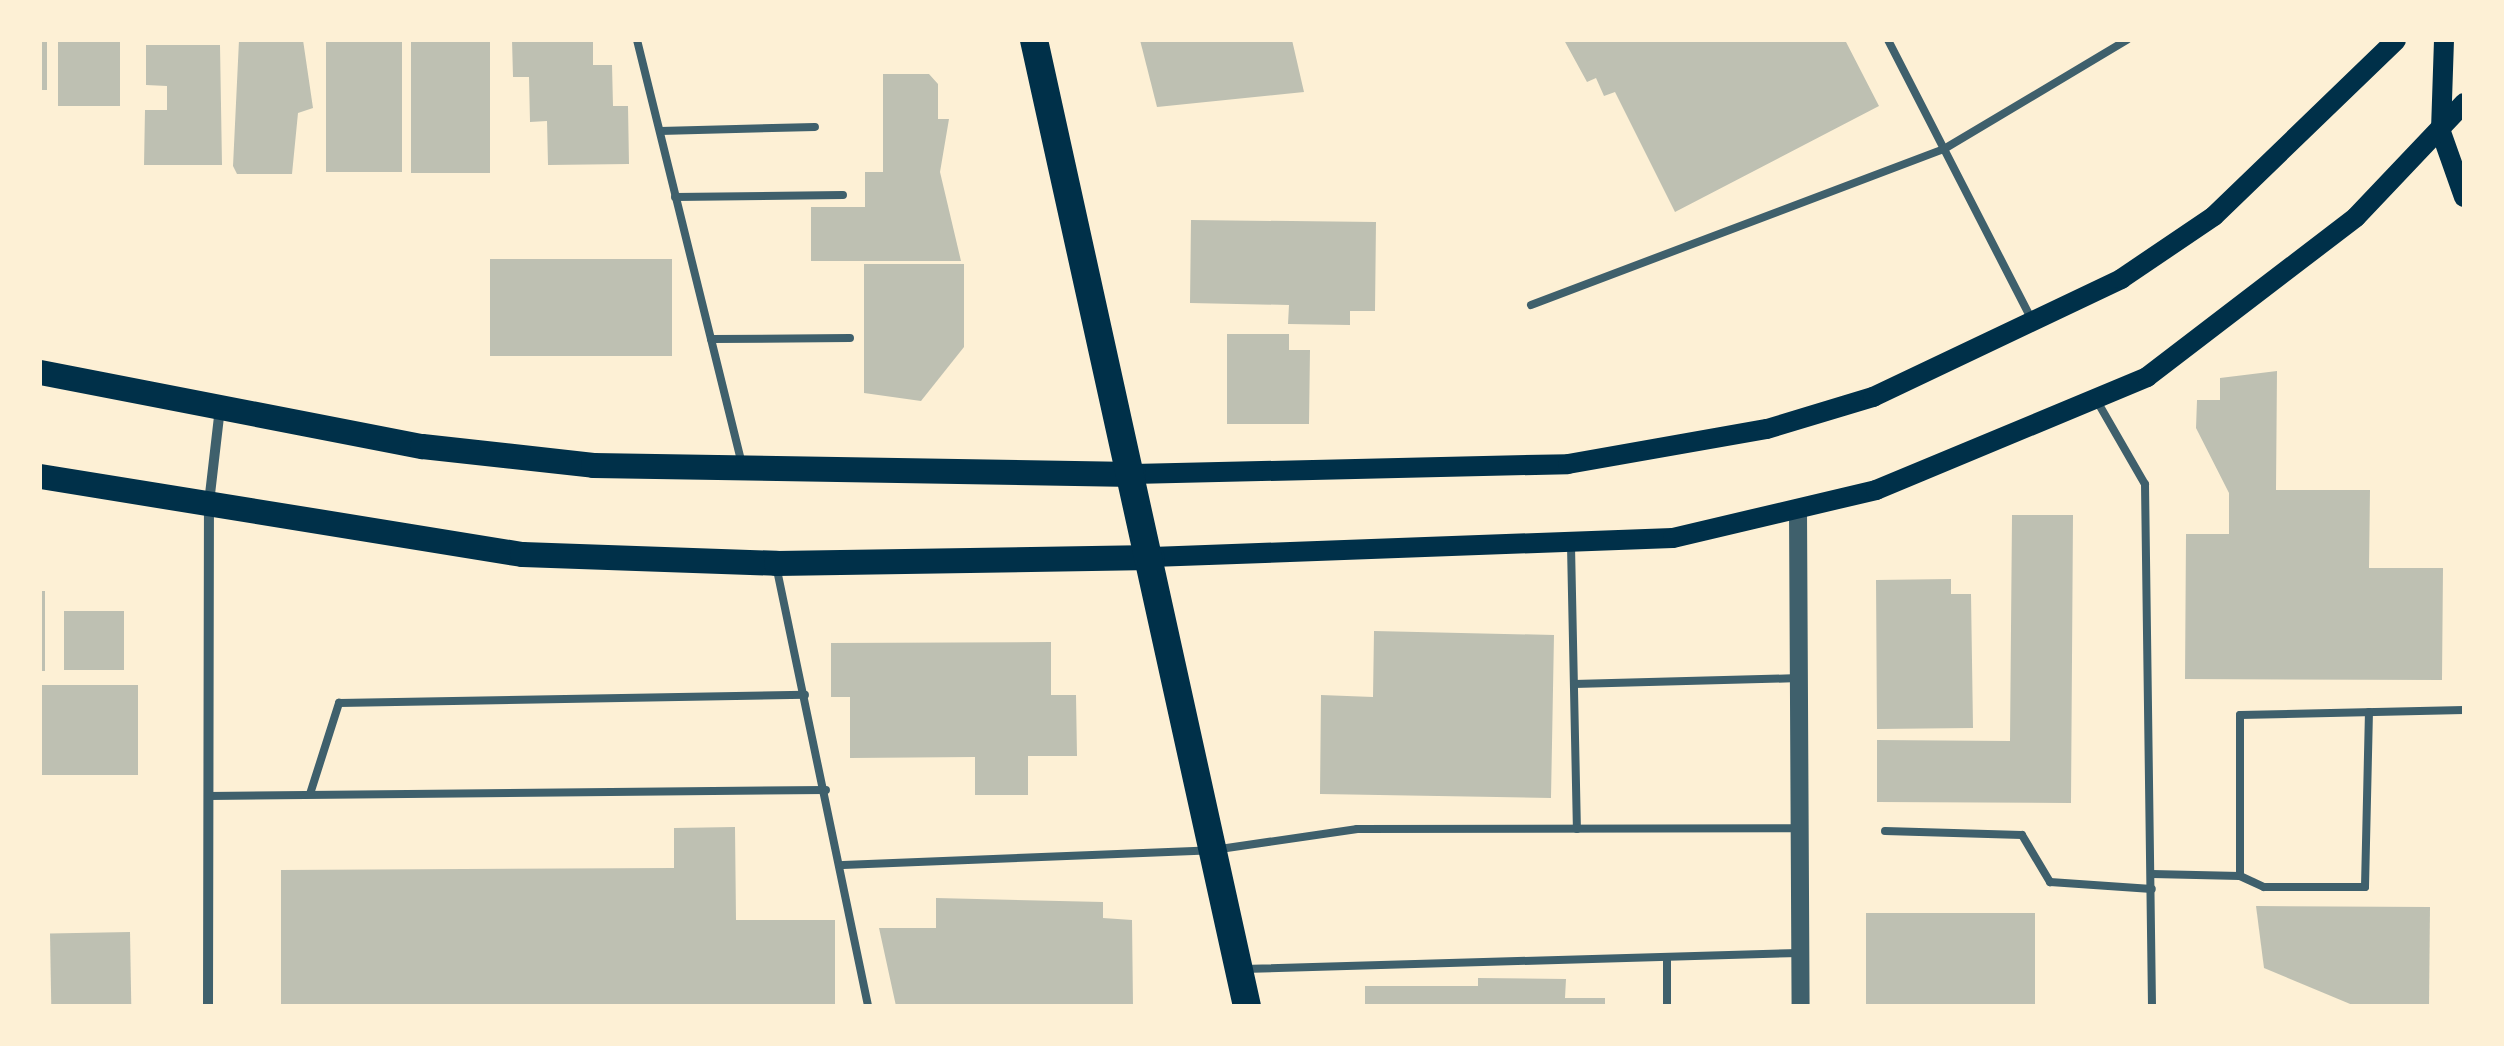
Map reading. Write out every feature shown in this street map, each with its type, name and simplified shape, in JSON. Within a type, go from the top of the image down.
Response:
[{"type":"highway","points":[[1034,40],[1152,557],[1247,1006]]},
{"type":"main road","points":[[40,372],[441,448],[743,468],[1133,474],[1568,464],[1766,428],[1856,402],[2034,324],[2214,216],[2396,40]]},
{"type":"main road","points":[[2444,40],[2441,132],[2464,198]]},
{"type":"main road","points":[[40,476],[522,554],[776,563],[1571,546],[1672,538],[1876,490],[2148,377],[2244,307],[2441,132],[2464,103]]},
{"type":"street","points":[[208,1006],[209,502],[220,408]]},
{"type":"street","points":[[1798,510],[1801,1006]]},
{"type":"lane","points":[[636,40],[743,468]]},
{"type":"lane","points":[[1888,40],[2034,324]]},
{"type":"lane","points":[[1531,305],[1944,149],[2127,40]]},
{"type":"lane","points":[[660,131],[815,127]]},
{"type":"lane","points":[[675,198],[843,196]]},
{"type":"lane","points":[[710,339],[850,338]]},
{"type":"lane","points":[[2097,401],[2145,484],[2152,1006]]},
{"type":"lane","points":[[1571,546],[1577,829]]},
{"type":"lane","points":[[776,563],[843,865],[868,1006]]},
{"type":"lane","points":[[1574,684],[1802,678]]},
{"type":"lane","points":[[310,794],[339,703],[806,695]]},
{"type":"lane","points":[[2240,876],[2240,716],[2464,710]]},
{"type":"lane","points":[[2152,874],[2240,876],[2264,886],[2365,886],[2369,712]]},
{"type":"lane","points":[[208,796],[826,790]]},
{"type":"lane","points":[[843,865],[1213,850],[1357,829],[1802,828]]},
{"type":"lane","points":[[1885,830],[2022,835],[2050,882],[2152,889]]},
{"type":"lane","points":[[1238,969],[1801,952]]},
{"type":"lane","points":[[1667,956],[1667,1006]]},
{"type":"building","points":[[40,40],[47,40],[47,90],[40,90]]},
{"type":"building","points":[[58,40],[120,40],[120,106],[58,106]]},
{"type":"building","points":[[239,40],[303,40],[313,108],[298,113],[292,174],[237,174],[233,166]]},
{"type":"building","points":[[326,40],[402,40],[402,172],[326,172]]},
{"type":"building","points":[[411,40],[490,40],[490,173],[411,173]]},
{"type":"building","points":[[512,40],[593,40],[593,65],[612,65],[613,106],[628,106],[629,164],[548,165],[547,121],[530,122],[529,77],[513,77]]},
{"type":"building","points":[[1140,40],[1292,40],[1304,92],[1157,107]]},
{"type":"building","points":[[1564,40],[1845,40],[1879,106],[1675,212],[1615,92],[1604,96],[1596,78],[1587,82]]},
{"type":"building","points":[[146,45],[220,45],[222,165],[144,165],[145,110],[167,110],[167,86],[146,85]]},
{"type":"building","points":[[883,74],[929,74],[938,84],[938,119],[949,119],[940,172],[961,261],[811,261],[811,207],[865,207],[865,172],[883,172]]},
{"type":"building","points":[[1191,220],[1376,222],[1375,311],[1350,311],[1350,325],[1288,324],[1289,305],[1190,303]]},
{"type":"building","points":[[490,259],[672,259],[672,356],[490,356]]},
{"type":"building","points":[[864,264],[964,264],[964,347],[921,401],[864,393]]},
{"type":"building","points":[[1227,334],[1289,334],[1289,350],[1310,350],[1309,424],[1227,424]]},
{"type":"building","points":[[2277,371],[2276,490],[2370,490],[2369,568],[2443,568],[2442,680],[2185,679],[2186,534],[2229,534],[2229,493],[2196,428],[2197,400],[2220,400],[2220,378]]},
{"type":"building","points":[[2012,515],[2073,515],[2071,803],[1877,802],[1877,740],[2010,741]]},
{"type":"building","points":[[1951,579],[1951,594],[1971,594],[1973,728],[1877,729],[1876,580]]},
{"type":"building","points":[[40,591],[45,591],[45,671],[40,671]]},
{"type":"building","points":[[64,611],[124,611],[124,670],[64,670]]},
{"type":"building","points":[[1374,631],[1554,635],[1551,798],[1320,794],[1321,695],[1373,697]]},
{"type":"building","points":[[1051,642],[1051,695],[1076,695],[1077,756],[1028,756],[1028,795],[975,795],[975,757],[850,758],[850,697],[831,697],[831,643]]},
{"type":"building","points":[[40,685],[138,685],[138,775],[40,775]]},
{"type":"building","points":[[735,827],[736,920],[835,920],[835,1006],[281,1006],[281,870],[674,868],[674,828]]},
{"type":"building","points":[[936,898],[1103,902],[1103,918],[1132,920],[1133,1006],[896,1006],[879,928],[936,928]]},
{"type":"building","points":[[2256,906],[2430,907],[2429,1006],[2355,1006],[2264,968]]},
{"type":"building","points":[[1866,913],[2035,913],[2035,1006],[1866,1006]]},
{"type":"building","points":[[130,932],[131,1006],[51,1006],[50,933]]},
{"type":"building","points":[[1478,978],[1566,979],[1565,998],[1605,998],[1605,1006],[1365,1006],[1365,986],[1478,986]]}]
